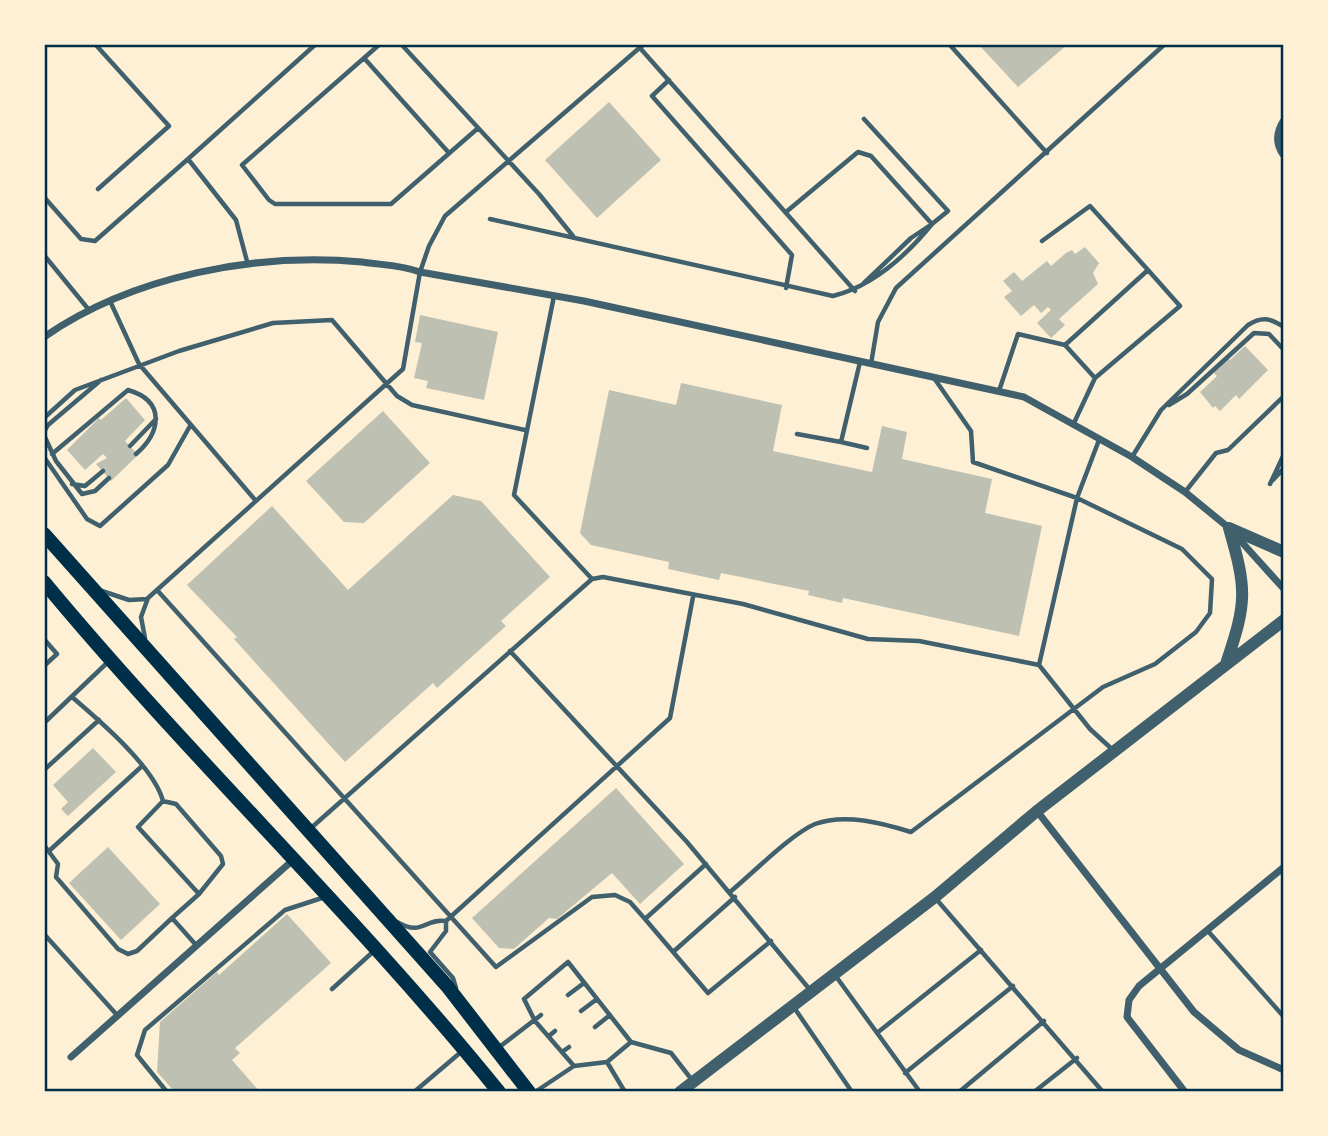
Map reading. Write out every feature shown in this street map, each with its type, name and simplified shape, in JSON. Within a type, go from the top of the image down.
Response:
[{"type":"main road","points":[[44,534],[461,1002],[494,1050],[529,1092]]},
{"type":"main road","points":[[44,582],[109,661],[326,897],[378,948],[499,1092]]},
{"type":"street","points":[[1284,120],[1279,128],[1277,143],[1284,156]]},
{"type":"street","points":[[44,337],[110,301],[198,272],[248,266],[338,260],[405,267],[554,296],[1024,397],[1132,457],[1185,492],[1229,528],[1284,589]]},
{"type":"street","points":[[1229,528],[1284,552]]},
{"type":"street","points":[[1226,665],[1243,609],[1243,588],[1229,528]]},
{"type":"street","points":[[680,1092],[935,897],[1037,811],[1284,620]]},
{"type":"street","points":[[1037,811],[1194,1012],[1239,1051],[1284,1070]]},
{"type":"street","points":[[71,1057],[293,860]]},
{"type":"street","points":[[1185,1092],[1127,1017],[1129,1000],[1139,986],[1159,968],[1284,867]]},
{"type":"lane","points":[[95,44],[169,126],[98,189]]},
{"type":"lane","points":[[44,197],[82,239],[95,241],[316,44]]},
{"type":"lane","points":[[380,44],[242,166],[269,200],[275,204],[391,204],[477,129]]},
{"type":"lane","points":[[401,44],[507,163],[539,194],[573,237]]},
{"type":"lane","points":[[949,44],[1047,153]]},
{"type":"lane","points":[[871,365],[878,322],[895,288],[1165,44]]},
{"type":"lane","points":[[159,666],[141,626],[141,617],[148,598],[403,369],[420,272],[445,216],[642,46],[855,290]]},
{"type":"lane","points":[[364,58],[449,153]]},
{"type":"lane","points":[[669,80],[652,96],[792,255],[786,288]]},
{"type":"lane","points":[[490,219],[786,288],[833,296],[855,290],[911,238],[948,211],[864,119]]},
{"type":"lane","points":[[786,212],[858,152],[870,156],[932,224]]},
{"type":"lane","points":[[188,159],[236,220],[248,266]]},
{"type":"lane","points":[[1042,241],[1090,206],[1180,306],[1095,378],[1073,425]]},
{"type":"lane","points":[[44,255],[89,311]]},
{"type":"lane","points":[[1065,345],[1148,270]]},
{"type":"lane","points":[[554,296],[514,495],[592,579]]},
{"type":"lane","points":[[110,301],[139,364],[257,501]]},
{"type":"lane","points":[[1132,457],[1161,410],[1248,325],[1256,320],[1269,318],[1284,327]]},
{"type":"lane","points":[[44,418],[75,390],[139,364],[223,336],[273,323],[332,320],[397,396],[412,405],[525,430]]},
{"type":"lane","points":[[1161,410],[1187,394],[1254,333],[1269,334],[1284,350]]},
{"type":"lane","points":[[999,391],[1018,334],[1065,345],[1095,378]]},
{"type":"lane","points":[[841,442],[860,362]]},
{"type":"lane","points":[[108,375],[81,395],[44,433],[52,454],[82,494],[95,491],[109,478]]},
{"type":"lane","points":[[730,891],[816,824],[849,820],[875,822],[911,832],[1103,687],[1155,664],[1196,632],[1210,613],[1212,579],[1182,549],[1077,499],[974,462],[971,431],[934,377]]},
{"type":"lane","points":[[52,454],[128,390],[146,399],[156,418],[151,441],[136,454]]},
{"type":"lane","points":[[1185,492],[1216,453],[1228,450],[1284,396]]},
{"type":"lane","points":[[130,446],[150,428],[156,418]]},
{"type":"lane","points":[[44,457],[87,519],[100,526],[168,465],[190,426]]},
{"type":"lane","points":[[797,434],[867,448]]},
{"type":"lane","points":[[1039,665],[1077,499],[1100,439]]},
{"type":"lane","points":[[1284,454],[1270,484],[1284,468]]},
{"type":"lane","points":[[72,484],[85,486],[103,471]]},
{"type":"lane","points":[[308,831],[342,799],[379,771],[592,579],[603,578],[693,597],[743,604],[868,639],[919,641],[1039,665],[1072,709],[1114,752]]},
{"type":"lane","points":[[83,579],[116,598],[148,598]]},
{"type":"lane","points":[[157,590],[448,919],[496,967],[592,897],[615,895],[630,902],[708,993],[771,941]]},
{"type":"lane","points":[[383,914],[409,929],[421,929],[437,920],[448,919],[670,718],[693,597]]},
{"type":"lane","points":[[44,639],[57,654],[44,666]]},
{"type":"lane","points":[[510,651],[730,891],[811,992]]},
{"type":"lane","points":[[44,723],[109,661]]},
{"type":"lane","points":[[72,697],[99,720],[159,786],[163,801]]},
{"type":"lane","points":[[44,769],[99,720]]},
{"type":"lane","points":[[49,851],[141,767]]},
{"type":"lane","points":[[44,845],[58,864],[57,877],[118,949],[128,954],[137,951],[199,894],[223,864],[221,856],[176,804],[163,801]]},
{"type":"lane","points":[[163,801],[138,827],[199,894]]},
{"type":"lane","points":[[645,919],[706,864]]},
{"type":"lane","points":[[167,1092],[136,1055],[145,1030],[285,910],[326,897]]},
{"type":"lane","points":[[673,952],[735,897]]},
{"type":"lane","points":[[935,897],[1104,1092]]},
{"type":"lane","points":[[172,918],[196,945]]},
{"type":"lane","points":[[448,919],[446,931],[430,952],[453,978],[461,1002]]},
{"type":"lane","points":[[1207,930],[1284,1017]]},
{"type":"lane","points":[[44,934],[117,1015]]},
{"type":"lane","points":[[332,989],[378,948]]},
{"type":"lane","points":[[877,1033],[981,950]]},
{"type":"lane","points":[[574,1066],[535,1021],[524,999],[568,962],[631,1042],[671,1053],[693,1082]]},
{"type":"lane","points":[[835,974],[920,1092]]},
{"type":"lane","points":[[568,995],[584,982]]},
{"type":"lane","points":[[905,1073],[1013,986]]},
{"type":"lane","points":[[581,1011],[597,999]]},
{"type":"lane","points":[[793,1005],[852,1092]]},
{"type":"lane","points":[[494,1050],[541,1015]]},
{"type":"lane","points":[[595,1027],[610,1015]]},
{"type":"lane","points":[[959,1092],[1044,1021]]},
{"type":"lane","points":[[549,1036],[555,1031]]},
{"type":"lane","points":[[535,1092],[574,1066],[607,1062],[631,1042]]},
{"type":"lane","points":[[562,1052],[569,1047]]},
{"type":"lane","points":[[414,1092],[465,1049]]},
{"type":"lane","points":[[1034,1092],[1077,1058]]},
{"type":"lane","points":[[607,1062],[625,1092]]},
{"type":"building","points":[[978,44],[1068,44],[1018,87]]},
{"type":"building","points":[[609,102],[661,160],[597,218],[545,160]]},
{"type":"building","points":[[1085,247],[1099,263],[1093,273],[1098,284],[1059,319],[1065,325],[1051,338],[1037,323],[1051,310],[1048,307],[1041,313],[1034,305],[1021,316],[1004,297],[1012,291],[1003,281],[1014,272],[1022,281],[1047,261],[1051,266],[1066,253],[1072,250],[1075,254]]},
{"type":"building","points":[[420,315],[498,332],[484,400],[426,388],[428,381],[414,378],[422,343],[415,342]]},
{"type":"building","points":[[1245,346],[1268,370],[1239,399],[1236,395],[1220,411],[1215,406],[1213,408],[1200,392],[1217,376],[1214,373],[1218,365],[1227,357],[1230,360]]},
{"type":"building","points":[[681,383],[782,405],[773,451],[872,472],[882,426],[907,432],[902,459],[992,479],[985,513],[1042,526],[1019,636],[843,598],[842,603],[808,595],[809,591],[721,573],[719,580],[668,569],[669,562],[591,545],[580,533],[609,390],[676,405]]},
{"type":"building","points":[[126,398],[145,420],[125,441],[138,455],[111,481],[96,464],[107,458],[103,454],[85,470],[67,450],[99,418],[101,420]]},
{"type":"building","points":[[383,411],[430,463],[364,523],[344,522],[306,481]]},
{"type":"building","points":[[453,495],[481,501],[550,577],[501,621],[506,626],[437,688],[433,683],[345,762],[234,639],[237,637],[187,585],[272,506],[348,590]]},
{"type":"building","points":[[93,748],[116,772],[68,816],[61,809],[68,802],[53,785]]},
{"type":"building","points":[[616,788],[684,864],[640,904],[612,873],[557,919],[549,918],[514,949],[499,948],[472,918]]},
{"type":"building","points":[[108,847],[160,904],[121,940],[69,883]]},
{"type":"building","points":[[287,914],[331,963],[235,1048],[240,1053],[232,1060],[260,1092],[175,1092],[157,1072],[160,1022],[217,972],[219,975]]}]
